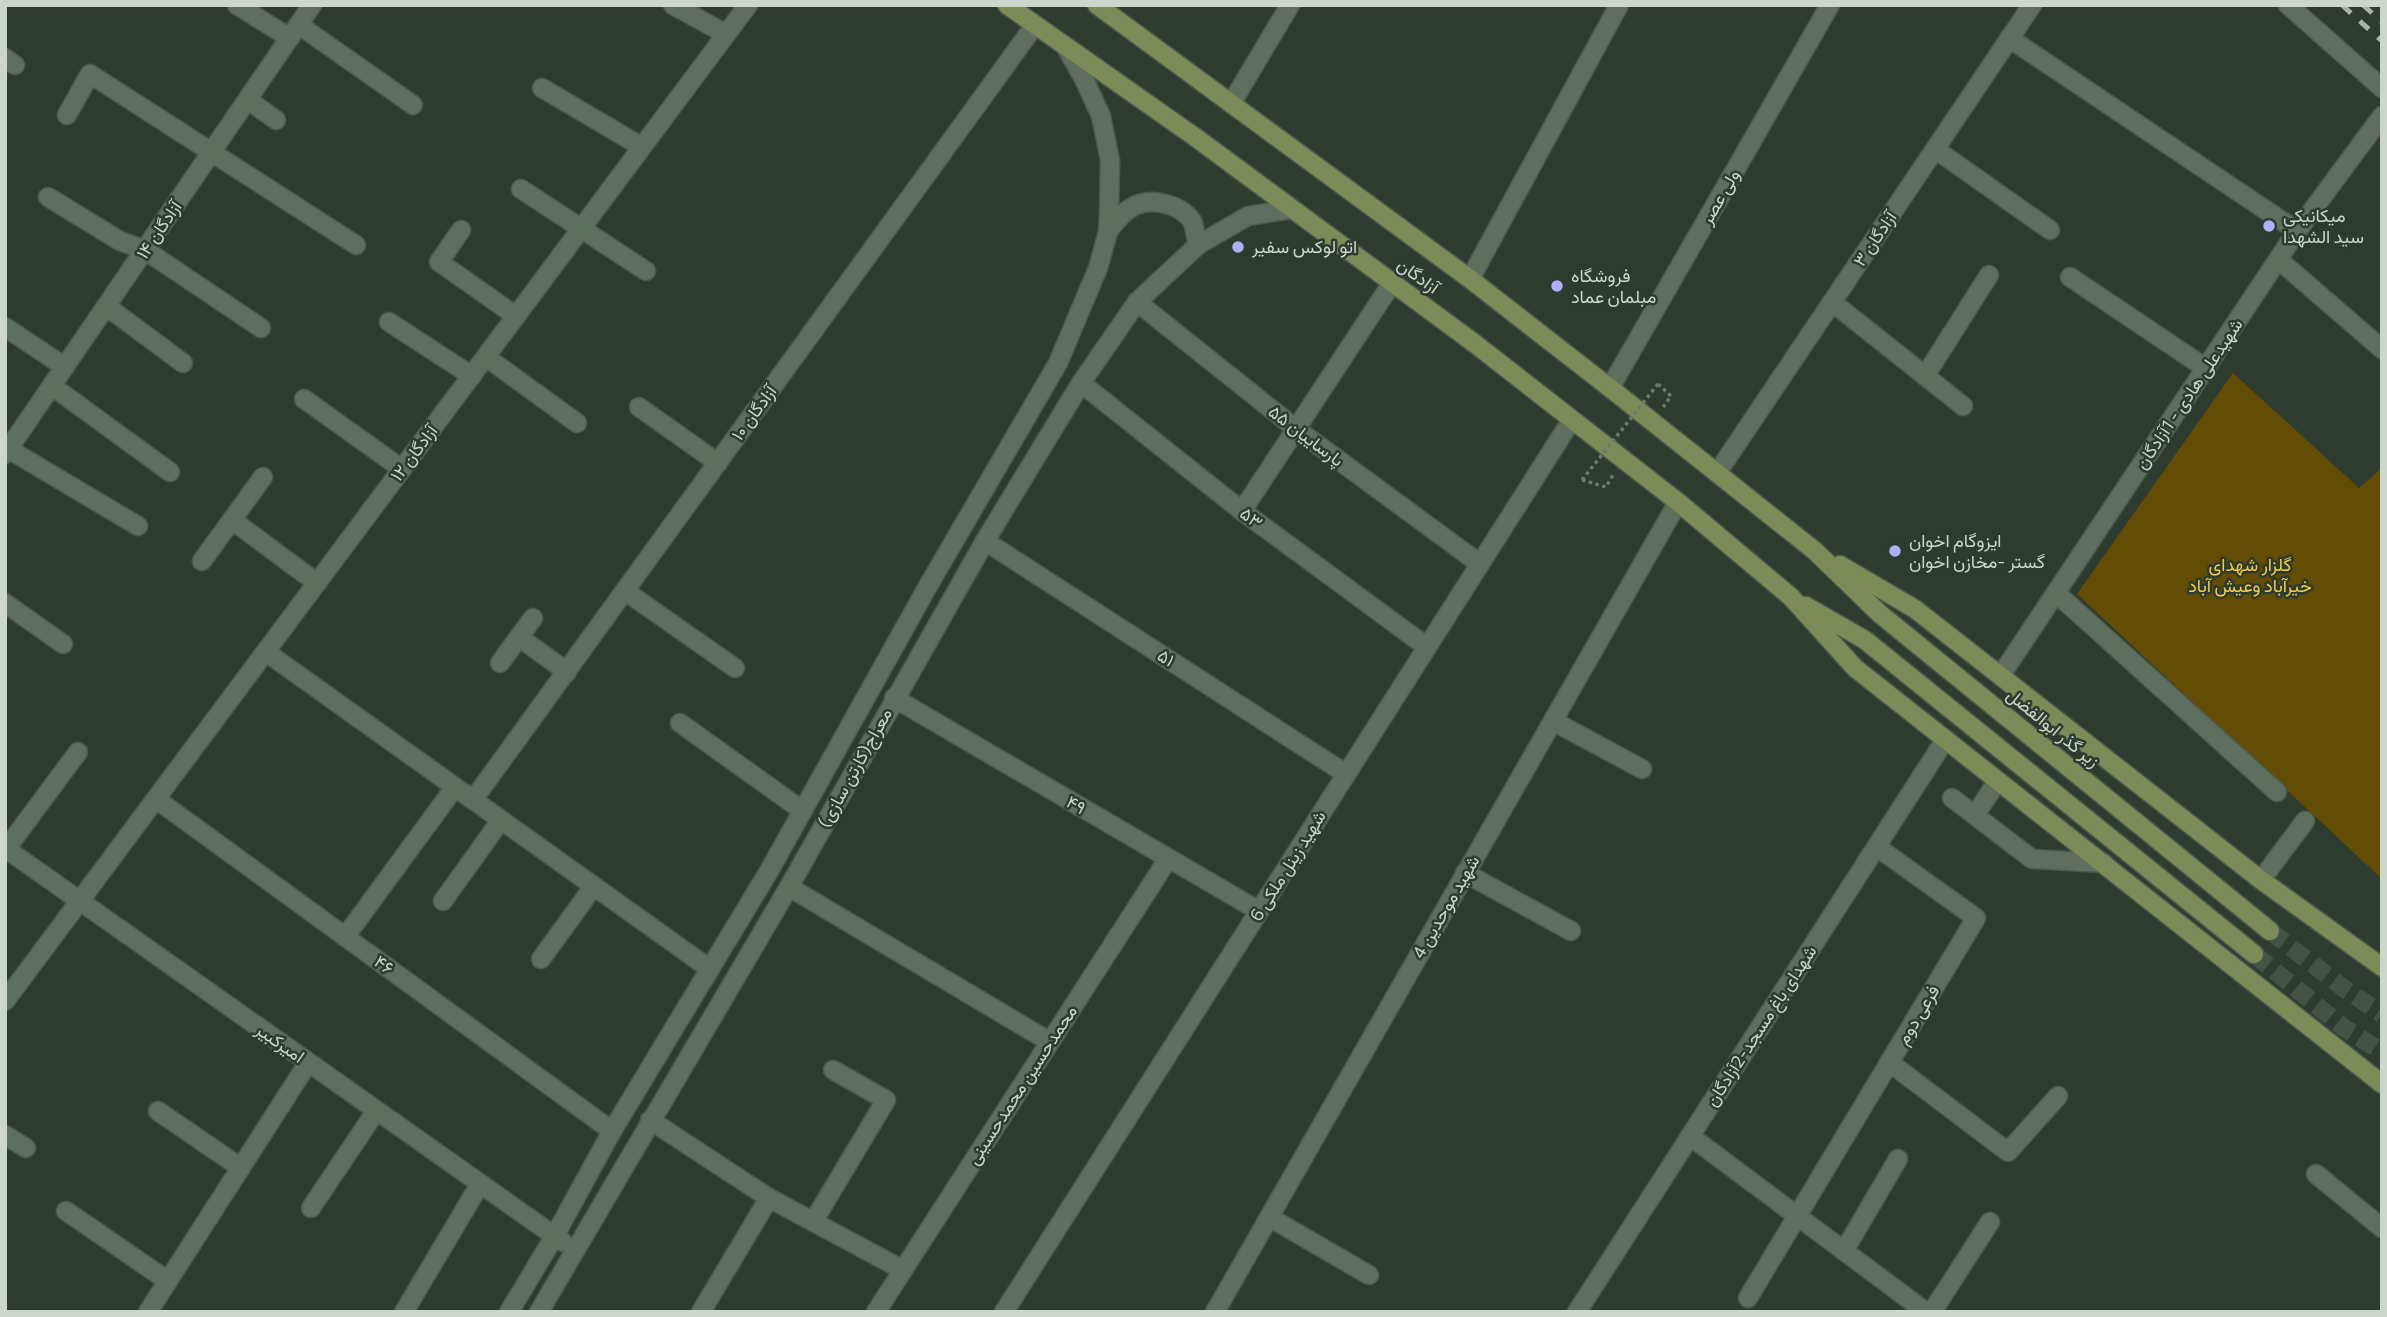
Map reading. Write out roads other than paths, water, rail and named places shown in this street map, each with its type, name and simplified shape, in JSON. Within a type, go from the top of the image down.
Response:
[{"type":"main road","name":"آزادگان","points":[[1007,5],[1475,343],[1571,421],[1678,502],[1791,597]]},
{"type":"main road","name":"آزادگان","points":[[1097,5],[1470,279],[1815,551]]},
{"type":"main road","points":[[1815,551],[1915,609],[2261,880],[2382,967]]},
{"type":"main road","name":"زیر گذر ابوالفضل","points":[[1815,551],[1880,614],[2270,931]]},
{"type":"main road","points":[[1791,597],[1855,668],[2382,1084]]},
{"type":"main road","points":[[1791,597],[1865,640],[2254,954]]},
{"type":"street","points":[[237,5],[294,32],[413,105]]},
{"type":"street","name":"۱۴ آزادگان","points":[[6,450],[312,5]]},
{"type":"street","points":[[673,5],[726,34]]},
{"type":"street","name":"۱۲ آزادگان","points":[[5,1001],[748,5]]},
{"type":"street","points":[[1231,104],[1290,5]]},
{"type":"street","points":[[1470,279],[1619,5]]},
{"type":"street","name":"ولی عصر","points":[[1610,388],[1830,5]]},
{"type":"street","name":"۳ آزادگان","points":[[1717,473],[2032,5]]},
{"type":"street","points":[[2288,5],[2382,88]]},
{"type":"street","name":"۱۰ آزادگان","points":[[473,800],[1035,25]]},
{"type":"street","points":[[2010,38],[2297,231]]},
{"type":"street","points":[[1066,47],[1101,116],[1110,160],[1108,232]]},
{"type":"street","points":[[67,115],[90,75],[356,245]]},
{"type":"street","points":[[542,88],[642,147]]},
{"type":"street","points":[[248,100],[276,120]]},
{"type":"street","name":"شهیدعلی هادی - 1آزادگان","points":[[2001,675],[2297,231],[2382,117]]},
{"type":"street","points":[[1935,149],[2050,230]]},
{"type":"street","points":[[521,189],[646,271]]},
{"type":"street","points":[[48,197],[120,241],[145,250],[261,328]]},
{"type":"street","points":[[1108,232],[1119,215],[1137,204],[1157,201],[1177,207],[1192,221],[1198,245]]},
{"type":"street","name":"معراج(کارتن سازی)","points":[[539,1312],[789,887],[985,541],[1081,383],[1137,302],[1198,245],[1248,216],[1292,209]]},
{"type":"street","points":[[461,230],[436,266],[516,316]]},
{"type":"street","name":"معراج(کارتن سازی)","points":[[509,1312],[612,1131],[803,811],[928,586],[1058,363],[1098,268],[1108,232]]},
{"type":"street","points":[[2279,260],[2382,349]]},
{"type":"street","points":[[1925,376],[1989,275]]},
{"type":"street","points":[[2070,277],[2207,369]]},
{"type":"street","points":[[1242,511],[1392,283]]},
{"type":"street","name":"پارساییان ۵۵","points":[[1137,302],[1295,428],[1480,564]]},
{"type":"street","points":[[1832,302],[1963,406]]},
{"type":"street","points":[[106,306],[183,363]]},
{"type":"street","points":[[389,322],[472,376]]},
{"type":"street","points":[[5,327],[65,367]]},
{"type":"street","points":[[486,357],[577,424]]},
{"type":"street","name":"۵۳","points":[[1081,383],[1242,511],[1427,647]]},
{"type":"street","points":[[52,386],[170,472]]},
{"type":"street","points":[[304,399],[402,469]]},
{"type":"street","points":[[639,407],[718,463]]},
{"type":"street","name":"6 شهید زینل ملکی","points":[[1004,1312],[1571,421]]},
{"type":"street","points":[[6,450],[138,526]]},
{"type":"street","points":[[202,561],[263,477]]},
{"type":"street","name":"4 شهید موحدین","points":[[1215,1312],[1678,502]]},
{"type":"street","points":[[232,520],[317,583]]},
{"type":"street","name":"۵۱","points":[[985,541],[1346,774]]},
{"type":"street","points":[[625,591],[735,668]]},
{"type":"street","points":[[2056,593],[2277,793]]},
{"type":"street","points":[[5,603],[63,644]]},
{"type":"street","points":[[500,663],[533,618]]},
{"type":"street","points":[[519,637],[567,672]]},
{"type":"street","points":[[266,652],[710,968]]},
{"type":"street","name":"۴۹","points":[[894,698],[1259,911]]},
{"type":"street","points":[[1553,720],[1642,769]]},
{"type":"street","points":[[680,723],[803,811]]},
{"type":"street","name":"شهدای‌ باغ مسجد-2آزادگان","points":[[1577,1312],[1945,740]]},
{"type":"street","points":[[6,849],[78,752]]},
{"type":"street","points":[[1975,815],[1997,782]]},
{"type":"street","points":[[345,937],[455,787]]},
{"type":"street","points":[[1952,798],[2032,859],[2104,863]]},
{"type":"street","name":"۴۶","points":[[156,799],[612,1131]]},
{"type":"street","points":[[443,901],[501,820]]},
{"type":"street","points":[[2261,880],[2305,821]]},
{"type":"street","name":"فرعی دوم","points":[[1748,1298],[1976,918],[1877,847]]},
{"type":"street","name":"امیرکبیر","points":[[6,849],[575,1250]]},
{"type":"street","name":"محمدحسین محمدحسینی","points":[[876,1312],[1168,859]]},
{"type":"street","points":[[1465,873],[1571,931]]},
{"type":"street","points":[[541,959],[594,886]]},
{"type":"street","points":[[789,887],[1050,1042]]},
{"type":"street","points":[[1889,1062],[2008,1152],[2058,1096]]},
{"type":"street","points":[[148,1312],[308,1063]]},
{"type":"street","points":[[813,1222],[886,1100],[833,1070]]},
{"type":"street","points":[[158,1111],[241,1168]]},
{"type":"street","points":[[311,1208],[376,1111]]},
{"type":"street","points":[[650,1120],[769,1198],[903,1270]]},
{"type":"street","points":[[5,1135],[26,1148]]},
{"type":"street","points":[[1690,1136],[1926,1312]]},
{"type":"street","points":[[1844,1251],[1898,1159]]},
{"type":"street","points":[[2316,1174],[2382,1228]]},
{"type":"street","points":[[404,1312],[480,1184]]},
{"type":"street","points":[[701,1312],[769,1198]]},
{"type":"street","points":[[65,1211],[168,1280]]},
{"type":"street","points":[[1269,1217],[1369,1275]]},
{"type":"street","points":[[1932,1312],[1990,1222]]},
{"type":"tunnel","points":[[2270,931],[2346,990],[2382,1014]]},
{"type":"tunnel","points":[[2254,954],[2343,1027],[2382,1052]]},
{"type":"railway","points":[[2342,5],[2382,41]]},
{"type":"railway","points":[[2363,5],[2382,22]]},
{"type":"place","name":"میکانیکی سید الشهدا","points":[[2269,226]]},
{"type":"place","name":"اتو لوکس سفیر","points":[[1238,247]]},
{"type":"place","name":"فروشگاه مبلمان عماد","points":[[1557,286]]},
{"type":"place","name":"ایزوگام اخوان گستر -مخازن اخوان","points":[[1895,551]]},
{"type":"park label","name":"گلزار شهدای خیرآباد وعیش آباد","points":[[2250,575]]}]
